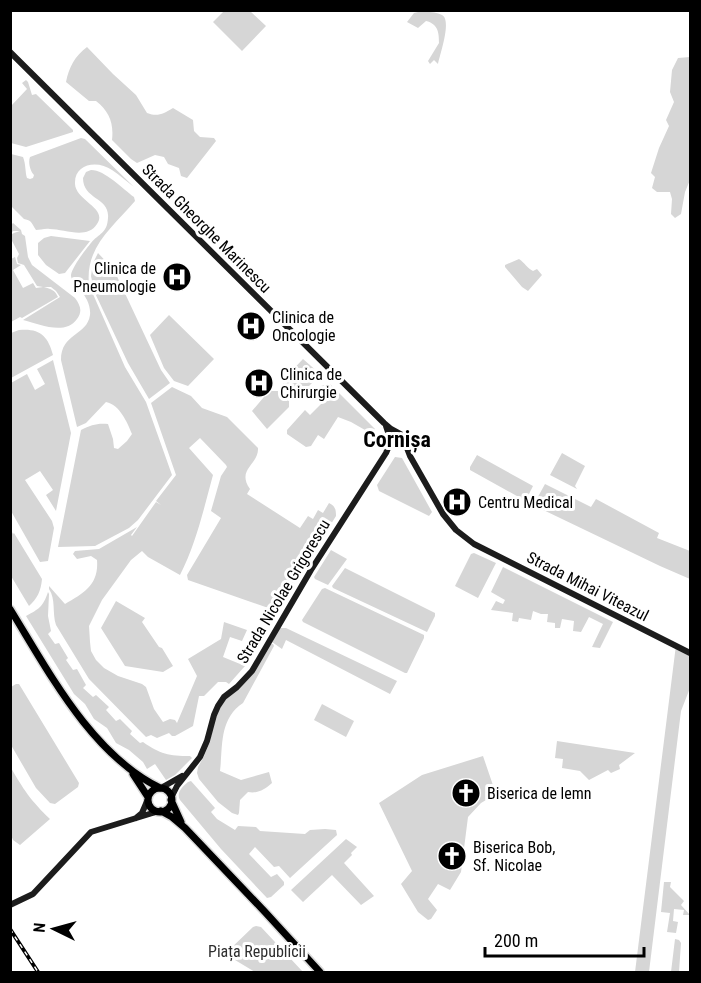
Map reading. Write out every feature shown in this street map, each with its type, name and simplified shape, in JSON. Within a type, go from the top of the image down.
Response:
[{"type":"main road","name":"Strada Gheorghe Marinescu","points":[[10,52],[384,423],[398,432]]},
{"type":"main road","name":"Strada Gheorghe Marinescu","points":[[384,423],[394,442]]},
{"type":"main road","points":[[398,432],[402,435],[410,456],[394,442],[393,434],[398,432]]},
{"type":"main road","points":[[394,442],[401,444],[404,440]]},
{"type":"main road","name":"Strada Nicolae Grigorescu","points":[[171,799],[177,786],[200,757],[218,706],[252,671],[317,561],[394,442]]},
{"type":"main road","name":"Strada Mihai Viteazul","points":[[410,456],[443,514],[456,530],[474,544],[690,652]]},
{"type":"main road","points":[[10,609],[69,703],[103,744],[130,770],[144,780],[168,791],[185,828]]},
{"type":"main road","points":[[130,770],[148,798],[151,808],[171,817],[185,828],[320,972]]},
{"type":"main road","name":"Strada Nicolae Grigorescu","points":[[160,788],[188,773]]},
{"type":"main road","points":[[136,819],[142,813],[154,790],[160,788]]},
{"type":"main road","points":[[10,905],[33,894],[91,832],[168,808],[171,799]]},
{"type":"green space","points":[[225,10],[250,11],[266,26],[242,51],[213,22]]},
{"type":"green space","points":[[414,13],[436,13],[445,18],[446,30],[438,64],[434,60],[430,64],[428,61],[439,43],[435,26],[426,21],[418,28],[407,22]]},
{"type":"green space","points":[[87,47],[136,95],[147,113],[160,114],[173,108],[193,120],[194,131],[200,137],[214,138],[216,141],[187,178],[181,176],[179,168],[168,164],[164,157],[155,155],[137,163],[131,159],[112,140],[110,118],[104,109],[96,101],[89,101],[66,82],[73,62]]},
{"type":"green space","points":[[690,57],[690,180],[681,214],[675,218],[671,214],[670,192],[657,192],[652,188],[655,177],[651,173],[669,126],[666,120],[674,102],[670,92],[672,70],[678,58]]},
{"type":"green space","points":[[26,80],[32,95],[36,94],[73,132],[26,147],[11,143],[11,106],[27,89],[22,83]]},
{"type":"green space","points":[[81,138],[85,139],[134,187],[106,167],[88,165],[78,172],[75,184],[80,195],[98,213],[99,218],[93,229],[81,233],[36,230],[11,206],[11,154],[23,157],[27,178],[30,179],[34,175],[31,171],[30,157]]},
{"type":"green space","points":[[91,170],[108,176],[134,197],[135,201],[109,229],[96,249],[91,260],[89,285],[125,367],[146,402],[172,475],[138,520],[129,528],[95,546],[58,547],[81,430],[94,425],[108,424],[114,448],[118,449],[132,434],[119,410],[106,402],[86,423],[77,427],[61,360],[65,345],[84,327],[90,315],[88,301],[71,275],[76,263],[104,230],[108,218],[105,206],[87,191],[84,185],[83,178],[86,172]]},
{"type":"green space","points":[[13,223],[25,236],[28,257],[32,265],[75,298],[78,303],[80,313],[72,324],[59,328],[23,320],[60,297],[51,287],[44,287],[52,290],[58,297],[11,322],[11,259],[15,257],[17,264],[21,265],[13,270],[23,288],[33,283],[36,288],[43,287],[37,286],[24,265],[18,263],[19,254],[10,235],[20,231],[11,233]]},
{"type":"green space","points":[[51,236],[90,241],[65,273],[59,274],[46,265],[38,255],[38,243]]},
{"type":"green space","points":[[98,253],[114,270],[161,370],[170,383],[149,399],[128,363],[94,291],[91,276],[93,263]]},
{"type":"green space","points":[[519,259],[533,271],[537,269],[542,275],[528,291],[505,267]]},
{"type":"green space","points":[[169,315],[214,359],[188,386],[174,381],[164,368],[150,335]]},
{"type":"green space","points":[[19,330],[38,332],[46,338],[53,355],[11,378],[11,333]]},
{"type":"green space","points":[[303,359],[319,373],[319,376],[299,396],[297,394],[294,396],[283,386],[283,380]]},
{"type":"green space","points":[[53,360],[71,433],[56,511],[46,495],[53,490],[40,471],[25,480],[52,521],[54,528],[48,561],[40,562],[11,511],[11,383],[27,374],[35,390],[45,384],[37,369]]},
{"type":"green space","points":[[330,384],[375,429],[372,434],[338,417],[324,439],[318,435],[311,446],[306,447],[287,434],[287,430],[305,410],[310,415],[322,403],[313,397],[314,394],[321,386]]},
{"type":"green space","points":[[172,387],[191,396],[202,408],[227,417],[258,448],[245,477],[250,489],[247,494],[300,528],[308,516],[313,519],[318,510],[323,513],[329,503],[335,508],[336,516],[277,611],[188,580],[187,575],[221,518],[211,511],[221,476],[227,467],[200,438],[189,448],[213,475],[195,538],[180,575],[148,557],[142,551],[131,560],[102,600],[89,626],[91,651],[96,660],[118,676],[146,687],[154,709],[163,722],[170,719],[177,723],[197,676],[188,659],[221,639],[224,622],[247,630],[242,641],[230,637],[223,657],[245,666],[229,684],[218,682],[204,696],[199,696],[193,726],[175,736],[169,733],[157,738],[151,735],[146,737],[89,679],[56,625],[49,586],[65,604],[78,596],[93,582],[96,576],[97,560],[91,556],[77,559],[73,554],[75,551],[99,549],[137,527],[132,536],[156,502],[161,505],[156,501],[176,475],[151,403]]},
{"type":"green space","points":[[269,391],[278,391],[289,401],[289,407],[267,429],[252,411]]},
{"type":"green space","points":[[562,453],[585,466],[575,486],[577,489],[550,475]]},
{"type":"green space","points":[[477,455],[533,486],[527,498],[524,500],[470,470]]},
{"type":"green space","points":[[395,457],[402,458],[432,512],[429,516],[379,491],[377,485]]},
{"type":"green space","points":[[545,484],[591,507],[596,499],[659,533],[657,538],[690,551],[690,579],[535,506]]},
{"type":"green space","points":[[11,530],[42,579],[38,594],[29,606],[11,576]]},
{"type":"green space","points":[[331,550],[347,559],[328,585],[314,577]]},
{"type":"green space","points":[[474,553],[496,563],[478,598],[455,586],[471,554]]},
{"type":"green space","points":[[503,567],[613,622],[600,648],[592,647],[603,624],[589,617],[581,632],[573,631],[574,621],[562,619],[560,628],[555,628],[555,623],[547,622],[548,614],[533,611],[531,620],[519,618],[518,622],[512,621],[513,613],[491,610],[496,601],[503,604],[505,600],[491,592]]},
{"type":"green space","points":[[345,568],[435,613],[427,632],[333,588],[332,586]]},
{"type":"green space","points":[[325,588],[424,635],[407,673],[303,622],[302,620],[322,589]]},
{"type":"green space","points":[[48,592],[48,616],[51,631],[48,634],[55,644],[59,643],[73,670],[77,669],[86,685],[83,688],[93,697],[96,695],[109,707],[106,710],[116,721],[120,719],[132,731],[130,734],[140,743],[143,742],[165,754],[190,756],[192,758],[175,775],[166,780],[155,764],[147,769],[143,762],[129,750],[116,743],[107,728],[94,719],[85,704],[74,694],[26,616],[40,607]]},
{"type":"green space","points":[[116,601],[145,618],[142,622],[173,666],[163,672],[125,666],[101,628]]},
{"type":"green space","points":[[280,628],[286,628],[397,681],[390,694],[286,640],[282,649],[272,642]]},
{"type":"green space","points":[[270,644],[274,646],[243,703],[230,717],[222,743],[220,771],[241,780],[269,772],[272,783],[261,790],[248,792],[240,800],[238,815],[218,802],[199,779],[198,767],[210,742],[215,716],[226,698],[238,689]]},
{"type":"green space","points":[[676,645],[690,653],[690,688],[681,711],[649,972],[635,972]]},
{"type":"green space","points":[[19,684],[79,783],[78,787],[55,804],[50,803],[36,788],[11,745],[11,687]]},
{"type":"green space","points":[[322,704],[354,721],[346,737],[314,720]]},
{"type":"green space","points":[[557,741],[635,753],[619,765],[620,769],[611,773],[608,770],[589,780],[580,771],[562,768],[563,759],[555,758]]},
{"type":"green space","points":[[483,756],[496,794],[481,803],[468,817],[461,872],[450,890],[438,884],[428,899],[437,910],[428,920],[418,912],[401,884],[412,871],[379,803],[422,775]]},
{"type":"green space","points":[[10,766],[28,794],[50,819],[20,845],[13,840],[11,835]]},
{"type":"green space","points":[[191,781],[215,808],[211,812],[217,819],[235,830],[238,826],[256,827],[260,831],[305,834],[310,830],[325,829],[336,830],[337,835],[290,878],[279,866],[274,867],[255,847],[249,854],[271,877],[277,874],[284,882],[284,885],[267,898],[221,849],[180,800],[180,790]]},
{"type":"green space","points":[[346,839],[357,847],[344,863],[374,896],[361,905],[332,875],[303,902],[291,890]]},
{"type":"green space","points":[[664,882],[671,882],[670,887],[684,901],[681,905],[690,915],[683,915],[684,910],[674,909],[673,921],[678,922],[676,933],[667,932],[670,913],[661,912]]},
{"type":"green space","name":"Piața Republicii","points":[[256,926],[261,927],[303,972],[255,972],[230,957],[228,951]]},
{"type":"green space","points":[[675,939],[681,943],[679,972],[671,972]]},
{"type":"railway","points":[[10,929],[38,972]]},
{"type":"place","name":"Clinica de Pneumologie","points":[[177,277]]},
{"type":"place","name":"Clinica de Oncologie","points":[[251,326]]},
{"type":"place","name":"Clinica de Chirurgie","points":[[259,383]]},
{"type":"place","name":"Centru Medical","points":[[457,502]]},
{"type":"place","name":"Biserica de lemn","points":[[466,793]]},
{"type":"place","name":"Biserica Bob, Sf. Nicolae","points":[[452,856]]},
{"type":"district","name":"Cornișa","points":[[397,439]]}]
